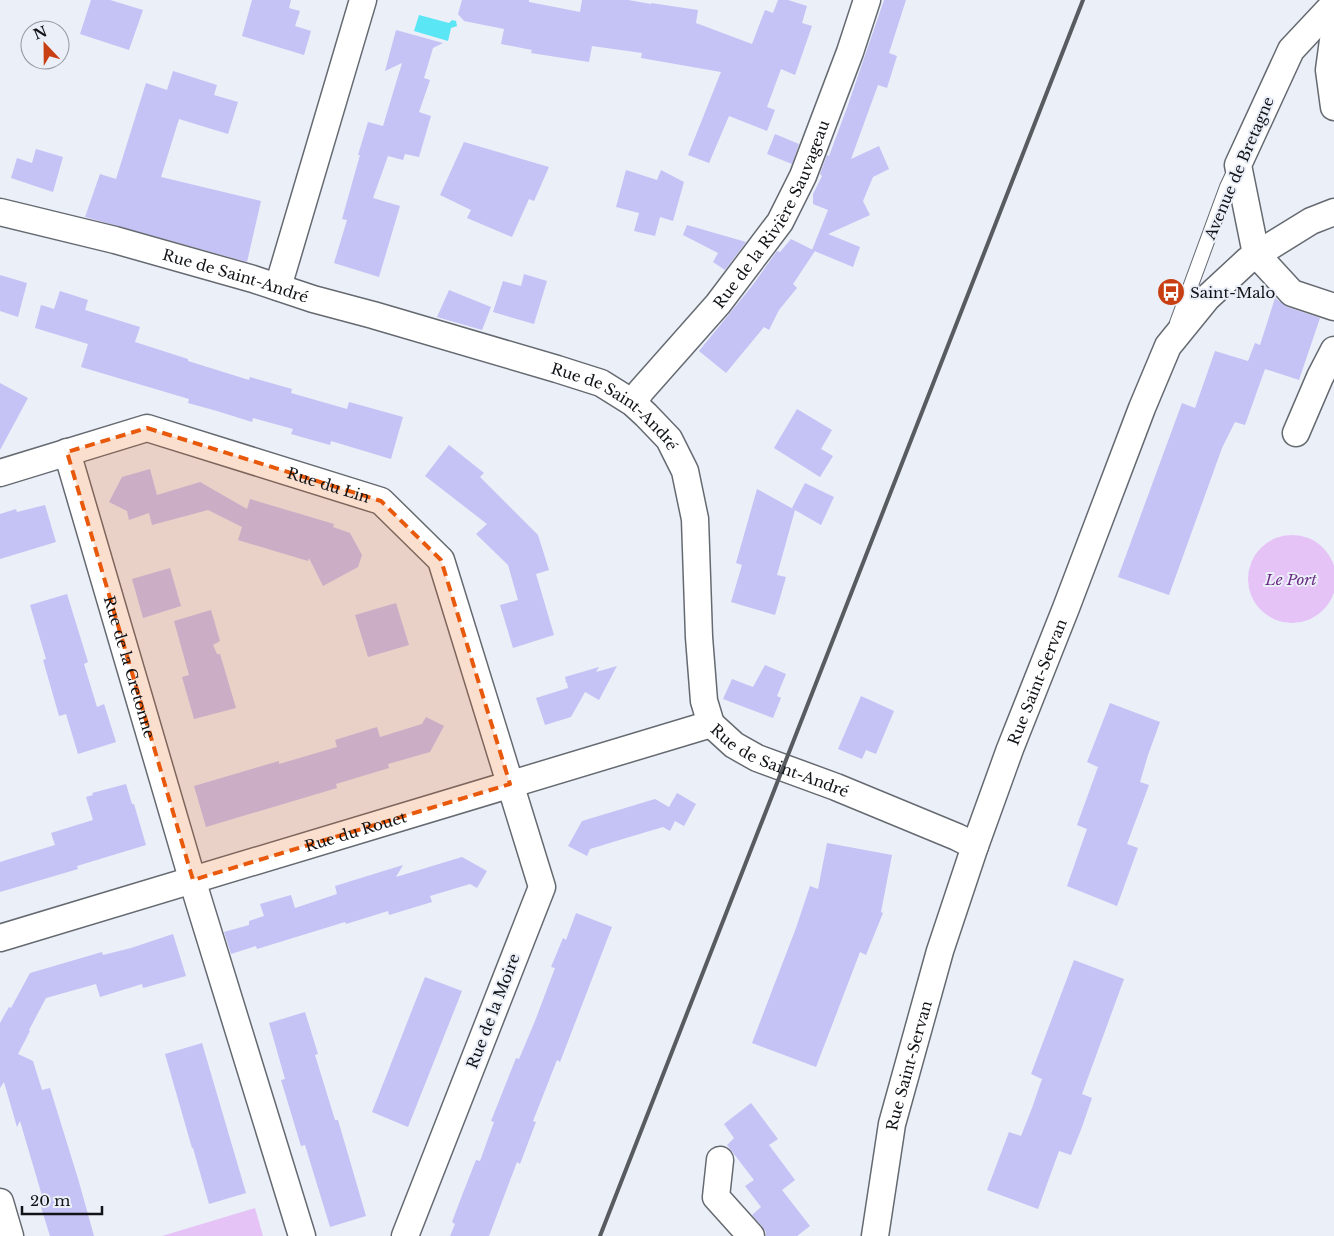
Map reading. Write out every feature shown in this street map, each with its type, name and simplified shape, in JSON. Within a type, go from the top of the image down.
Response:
[{"type":"street","points":[[278,288],[363,0]]},
{"type":"street","name":"Rue de la Rivière Sauvageau","points":[[633,402],[718,304],[780,222],[803,176],[850,52],[862,1]]},
{"type":"street","name":"Avenue de Bretagne","points":[[1238,165],[1291,50],[1334,4]]},
{"type":"street","points":[[1334,33],[1329,70],[1334,107]]},
{"type":"street","points":[[1238,165],[1256,254],[1292,293],[1334,307]]},
{"type":"street","name":"Rue de Saint-André","points":[[0,212],[115,240],[313,300],[382,317],[601,383],[633,402],[669,439],[684,472],[695,519],[703,692],[711,724],[734,744],[757,758],[836,787],[975,846]]},
{"type":"street","name":"Rue Saint-Servan","points":[[875,1236],[892,1124],[940,951],[975,846],[1027,703],[1168,346],[1207,298],[1248,260],[1311,221],[1334,212]]},
{"type":"street","points":[[1296,433],[1334,350]]},
{"type":"street","name":"Rue du Lin","points":[[0,473],[147,428],[381,501],[441,560],[510,784]]},
{"type":"street","name":"Rue de la Cretonne","points":[[67,452],[193,880]]},
{"type":"street","name":"Rue du Rouet","points":[[0,938],[711,724]]},
{"type":"street","name":"Rue de la Moire","points":[[405,1236],[542,887],[510,784]]},
{"type":"street","points":[[193,880],[302,1236]]},
{"type":"street","points":[[720,1160],[716,1197],[751,1236]]},
{"type":"street","points":[[0,1202],[10,1236]]},
{"type":"lane","name":"Avenue de Bretagne","points":[[1168,346],[1238,165]]},
{"type":"highlighted area","points":[[147,428],[381,501],[441,560],[510,784],[193,880],[67,452]]},
{"type":"green space","name":"Le Port","points":[[1292,535],[1309,539],[1323,548],[1332,562],[1336,579],[1332,596],[1323,610],[1309,619],[1292,623],[1275,619],[1261,610],[1252,596],[1248,579],[1252,562],[1261,548],[1275,539]]},
{"type":"green space","points":[[255,1208],[263,1236],[162,1236]]},
{"type":"water","points":[[419,15],[449,23],[452,20],[456,21],[457,26],[451,28],[448,41],[414,31]]},
{"type":"building","points":[[91,0],[110,0],[143,10],[129,50],[80,34]]},
{"type":"building","points":[[252,0],[291,0],[289,8],[300,11],[295,26],[311,31],[304,55],[242,36]]},
{"type":"building","points":[[462,0],[529,0],[529,2],[580,12],[582,0],[628,0],[698,10],[696,23],[752,44],[765,10],[773,13],[778,0],[788,0],[807,6],[802,23],[812,26],[795,75],[781,69],[767,107],[775,110],[767,131],[729,116],[709,163],[688,155],[721,72],[641,58],[642,53],[592,46],[589,62],[531,53],[532,50],[501,44],[504,29],[464,21],[458,14]]},
{"type":"building","points":[[884,0],[906,0],[889,53],[897,56],[887,88],[878,85],[851,159],[879,146],[889,169],[873,177],[863,201],[870,215],[828,234],[860,247],[853,267],[812,250],[828,210],[813,204],[813,194],[822,176],[820,174],[827,155],[829,156],[848,105]]},
{"type":"building","points":[[396,30],[443,43],[433,48],[424,78],[430,80],[419,112],[431,116],[419,157],[405,154],[403,160],[388,156],[373,198],[400,206],[379,277],[334,263],[347,220],[342,219],[368,122],[383,126],[402,63],[385,71]]},
{"type":"building","points":[[173,71],[217,85],[214,95],[238,102],[228,134],[179,119],[161,177],[261,201],[247,262],[85,217],[100,174],[116,179],[146,83],[167,90]]},
{"type":"building","points":[[775,134],[799,144],[792,164],[767,154]]},
{"type":"building","points":[[464,142],[549,167],[534,201],[529,199],[512,237],[467,218],[471,210],[440,195]]},
{"type":"building","points":[[36,149],[63,157],[53,192],[11,178],[17,158],[32,163]]},
{"type":"building","points":[[626,170],[657,180],[661,170],[684,182],[673,221],[660,217],[655,236],[634,231],[639,213],[616,207]]},
{"type":"building","points":[[687,225],[746,242],[725,270],[713,262],[718,253],[683,235]]},
{"type":"building","points":[[791,239],[815,251],[793,284],[797,288],[779,310],[769,330],[764,327],[726,373],[699,351],[752,286],[777,251],[780,252]]},
{"type":"building","points":[[524,274],[547,281],[534,324],[493,312],[503,281],[521,286]]},
{"type":"building","points":[[0,275],[27,283],[18,317],[0,311]]},
{"type":"building","points":[[449,290],[491,307],[482,330],[437,317]]},
{"type":"building","points":[[60,291],[88,300],[85,310],[140,327],[135,342],[249,380],[250,377],[292,389],[291,393],[347,409],[349,402],[403,417],[391,459],[331,441],[330,445],[291,434],[293,429],[253,418],[252,422],[188,403],[189,399],[81,367],[88,344],[35,328],[41,305],[54,309]]},
{"type":"building","points":[[1275,298],[1287,307],[1320,318],[1299,380],[1265,369],[1245,425],[1235,422],[1222,448],[1169,595],[1118,577],[1182,403],[1195,408],[1215,351],[1248,361],[1255,343],[1260,345]]},
{"type":"building","points":[[0,383],[28,398],[0,450]]},
{"type":"building","points":[[797,409],[832,430],[821,449],[833,456],[820,477],[774,448]]},
{"type":"building","points":[[449,445],[484,473],[480,477],[538,535],[549,570],[536,574],[554,635],[513,648],[500,605],[518,600],[508,565],[476,534],[487,524],[425,476]]},
{"type":"building","points":[[150,469],[157,495],[200,482],[247,509],[250,499],[334,524],[333,527],[350,533],[362,555],[358,567],[323,586],[309,558],[308,561],[238,540],[242,527],[208,510],[152,525],[149,513],[129,520],[127,511],[109,502],[122,477]]},
{"type":"building","points":[[805,483],[834,497],[821,525],[792,508]]},
{"type":"building","points":[[757,489],[795,510],[777,575],[786,577],[775,615],[731,602],[742,565],[736,563]]},
{"type":"building","points":[[45,505],[56,542],[0,559],[0,514],[16,509],[17,512]]},
{"type":"building","points":[[170,568],[181,606],[143,618],[132,579]]},
{"type":"building","points":[[67,594],[88,662],[84,664],[97,707],[104,704],[116,742],[78,754],[66,714],[59,716],[43,660],[46,659],[30,605]]},
{"type":"building","points":[[396,603],[409,645],[368,657],[355,615]]},
{"type":"building","points":[[211,610],[220,641],[213,645],[217,654],[220,654],[236,708],[194,719],[182,677],[189,675],[174,621]]},
{"type":"building","points":[[765,665],[786,674],[777,696],[781,698],[773,718],[723,699],[732,679],[753,687]]},
{"type":"building","points":[[617,666],[599,700],[585,692],[571,717],[545,725],[536,698],[568,688],[565,677],[599,667],[596,672]]},
{"type":"building","points":[[861,696],[894,711],[876,754],[866,750],[862,759],[838,749]]},
{"type":"building","points":[[1110,703],[1160,722],[1140,782],[1149,785],[1127,844],[1138,848],[1117,906],[1067,886],[1087,829],[1077,825],[1098,767],[1087,762]]},
{"type":"building","points":[[426,717],[444,726],[430,752],[388,764],[389,768],[336,784],[337,788],[206,827],[194,786],[279,761],[279,764],[337,747],[335,740],[377,727],[380,737],[422,724]]},
{"type":"building","points":[[126,784],[146,845],[77,866],[78,869],[0,892],[0,862],[55,845],[51,833],[93,820],[86,797],[93,795],[92,793]]},
{"type":"building","points":[[677,793],[696,804],[684,826],[675,821],[670,831],[663,827],[626,838],[590,849],[587,856],[568,846],[582,821],[655,799],[669,807]]},
{"type":"building","points":[[827,843],[892,855],[881,912],[883,913],[866,955],[860,952],[816,1067],[752,1043],[810,886],[818,889]]},
{"type":"building","points":[[462,857],[487,871],[477,888],[470,884],[430,896],[432,902],[389,915],[388,911],[257,949],[256,946],[231,954],[224,932],[249,925],[249,921],[264,916],[260,904],[291,895],[295,908],[337,894],[335,886],[403,865],[396,877]]},
{"type":"building","points":[[576,913],[612,927],[560,1062],[557,1060],[533,1121],[536,1122],[520,1164],[517,1162],[489,1236],[450,1236],[455,1224],[452,1222],[461,1198],[476,1160],[480,1161],[494,1122],[491,1121],[516,1058],[519,1059],[535,1021],[555,968],[551,967],[563,938],[566,940]]},
{"type":"building","points":[[173,934],[186,976],[143,988],[142,984],[100,997],[96,984],[46,998],[18,1054],[33,1061],[42,1090],[50,1088],[94,1236],[50,1236],[41,1207],[45,1206],[20,1121],[17,1127],[4,1082],[0,1088],[0,1023],[9,1007],[11,1008],[30,973],[102,952],[103,955],[131,948]]},
{"type":"building","points":[[1074,960],[1124,979],[1082,1094],[1092,1098],[1082,1127],[1071,1155],[1059,1151],[1038,1209],[987,1190],[1009,1132],[1021,1136],[1032,1108],[1042,1079],[1031,1074]]},
{"type":"building","points":[[425,977],[462,991],[408,1127],[372,1112]]},
{"type":"building","points":[[305,1012],[318,1054],[315,1055],[335,1120],[338,1120],[366,1216],[330,1227],[305,1145],[301,1146],[281,1080],[285,1079],[269,1023]]},
{"type":"building","points":[[202,1043],[246,1193],[209,1204],[165,1054]]},
{"type":"building","points":[[751,1103],[778,1139],[769,1145],[795,1180],[782,1190],[810,1226],[797,1236],[766,1236],[762,1226],[752,1215],[761,1207],[745,1186],[754,1180],[727,1145],[734,1138],[724,1124]]},
{"type":"railway","points":[[600,1236],[1083,0]]},
{"type":"place","name":"Saint-Malo","points":[[1171,292]]}]
